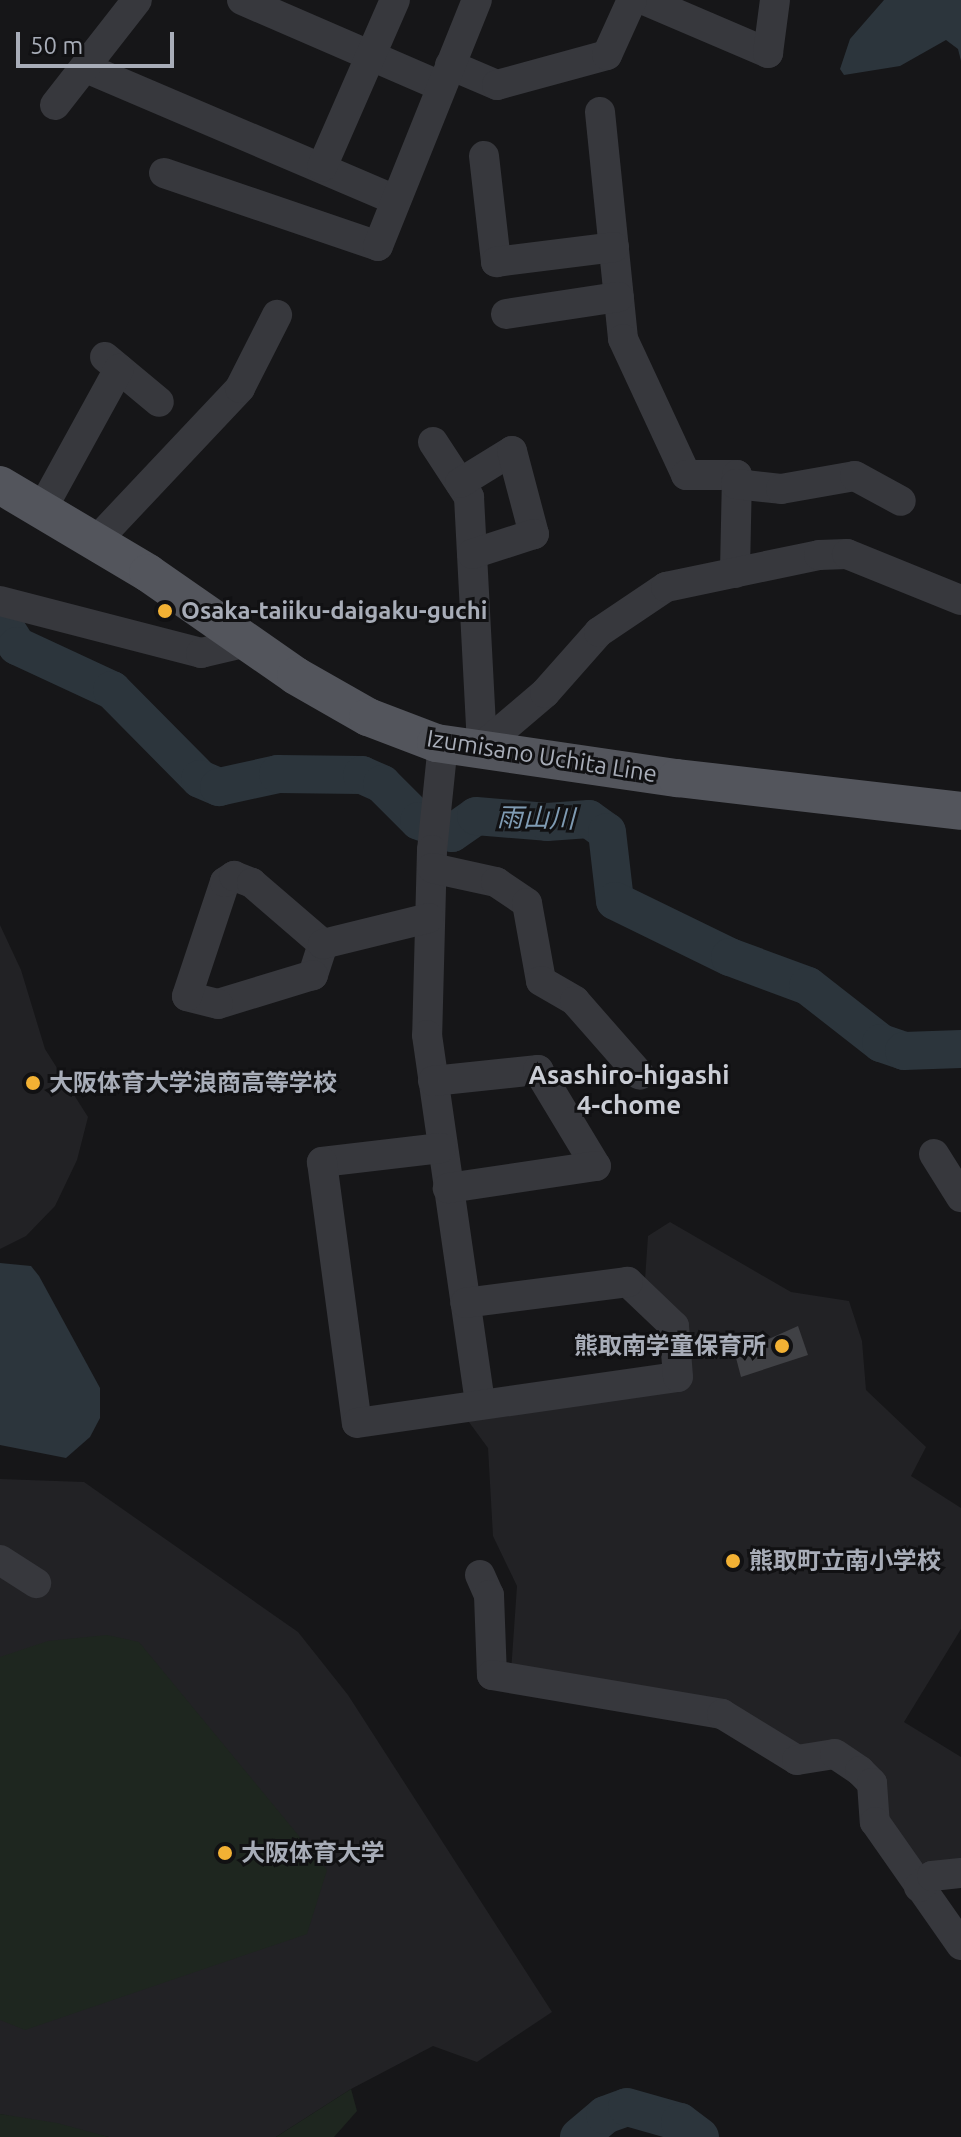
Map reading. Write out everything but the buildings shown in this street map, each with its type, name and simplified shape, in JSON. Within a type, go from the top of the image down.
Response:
[{"type":"main road","name":"Izumisano Uchita Line","points":[[0,485],[96,541],[247,642],[368,717],[468,746],[961,811]]},
{"type":"street","points":[[55,105],[137,0]]},
{"type":"street","points":[[242,0],[371,56],[497,85],[587,71],[607,55],[632,0]]},
{"type":"street","points":[[322,167],[395,0]]},
{"type":"street","points":[[164,173],[378,246],[477,0]]},
{"type":"street","points":[[644,0],[768,53],[775,0]]},
{"type":"street","points":[[86,68],[396,200]]},
{"type":"street","points":[[600,112],[623,339],[686,475],[737,475],[735,573]]},
{"type":"street","points":[[484,156],[496,262],[614,247]]},
{"type":"street","points":[[506,314],[619,297]]},
{"type":"street","points":[[96,541],[240,388],[277,315]]},
{"type":"street","points":[[42,509],[112,363],[159,402]]},
{"type":"street","points":[[433,442],[469,497],[472,554],[468,746]]},
{"type":"street","points":[[460,483],[512,451],[534,534],[472,554]]},
{"type":"street","points":[[736,484],[781,489],[855,476],[901,501]]},
{"type":"street","points":[[480,1404],[427,1035],[435,799],[468,746],[545,693],[629,608],[666,587],[847,554],[961,600]]},
{"type":"street","points":[[2,601],[201,653],[247,642]]},
{"type":"street","points":[[432,859],[496,882],[527,903],[541,981],[575,1001],[640,1075]]},
{"type":"street","points":[[234,876],[252,883],[323,944],[313,975],[218,1004],[187,996],[225,882],[234,876]]},
{"type":"street","points":[[323,944],[429,918]]},
{"type":"street","points":[[433,1081],[538,1070],[596,1166],[448,1188]]},
{"type":"street","points":[[441,1148],[322,1162],[357,1423],[678,1377],[674,1326],[628,1282],[465,1303]]},
{"type":"street","points":[[934,1154],[961,1197]]},
{"type":"street","points":[[0,1560],[36,1583]]},
{"type":"street","points":[[480,1575],[489,1595],[492,1675],[722,1714],[797,1760],[835,1754],[872,1783],[875,1822],[961,1945]]},
{"type":"street","points":[[919,1887],[932,1876],[961,1873]]},
{"type":"shaded area","points":[[884,0],[961,0],[961,61],[958,49],[946,40],[900,66],[844,75],[840,69],[850,39]]},
{"type":"shaded area","name":"大阪体育大学浪商高等学校","points":[[0,925],[21,970],[45,1049],[88,1117],[77,1160],[55,1206],[26,1236],[0,1249]]},
{"type":"shaded area","name":"熊取町立南小学校","points":[[670,1222],[791,1292],[849,1301],[862,1341],[866,1390],[926,1447],[911,1476],[961,1508],[961,1629],[904,1722],[961,1757],[961,1862],[921,1870],[883,1821],[879,1773],[511,1672],[517,1586],[493,1536],[488,1448],[466,1418],[688,1387],[645,1280],[648,1236]]},
{"type":"shaded area","points":[[0,1263],[31,1266],[39,1276],[100,1388],[100,1418],[90,1437],[66,1458],[0,1445]]},
{"type":"shaded area","name":"大阪体育大学","points":[[0,1479],[84,1482],[298,1632],[348,1695],[552,2012],[477,2062],[433,2046],[351,2089],[276,2137],[109,2137],[0,2114]]},
{"type":"shaded area","points":[[107,1635],[139,1642],[327,1870],[307,1934],[25,2030],[0,2020],[0,1657],[48,1641]]},
{"type":"shaded area","points":[[351,2089],[357,2111],[334,2137],[276,2137]]},
{"type":"shaded area","points":[[0,2114],[57,2123],[109,2137],[0,2137]]},
{"type":"waterway","name":"雨山川","points":[[0,619],[17,646],[112,690],[200,779],[219,787],[278,774],[362,775],[382,784],[419,821],[452,833],[476,816],[547,822],[589,819],[607,832],[615,901],[730,957],[808,986],[881,1043],[904,1051],[961,1049]]},
{"type":"waterway","points":[[579,2137],[605,2115],[627,2107],[680,2122],[700,2137]]},
{"type":"place","name":"Osaka-taiiku-daigaku-guchi","points":[[165,611]]},
{"type":"place","name":"大阪体育大学浪商高等学校","points":[[33,1083]]},
{"type":"place","name":"熊取南学童保育所","points":[[782,1346]]},
{"type":"place","name":"熊取町立南小学校","points":[[733,1561]]},
{"type":"place","name":"大阪体育大学","points":[[225,1853]]},
{"type":"district","name":"Asashiro-higashi 4-chome","points":[[629,1090]]}]
